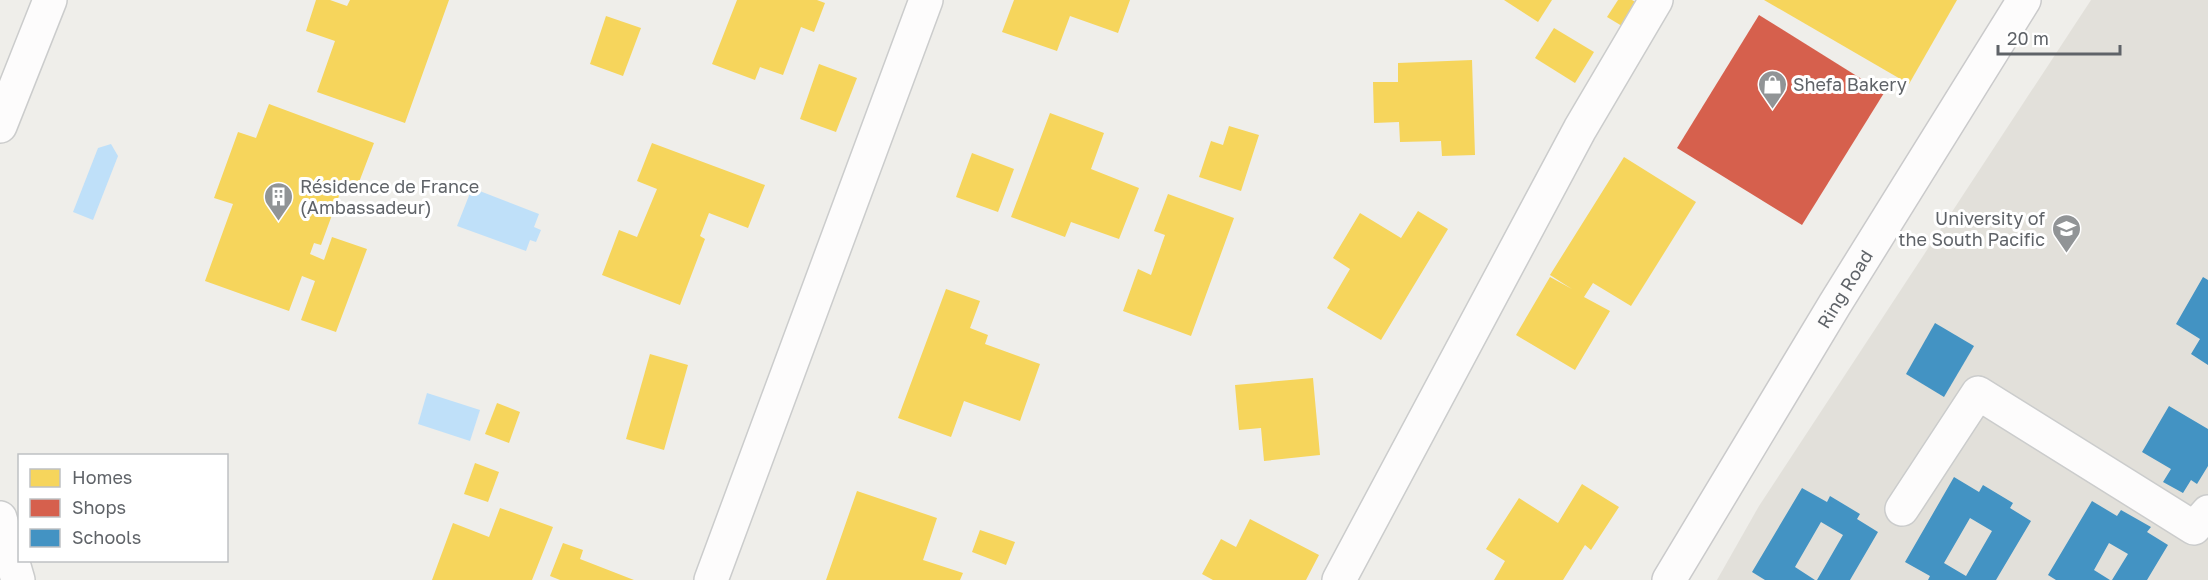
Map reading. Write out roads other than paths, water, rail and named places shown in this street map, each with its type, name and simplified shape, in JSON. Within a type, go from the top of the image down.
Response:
[{"type":"street","points":[[0,126],[50,0]]},
{"type":"street","points":[[711,580],[926,0]]},
{"type":"street","points":[[1339,580],[1580,129],[1656,0]]},
{"type":"street","name":"Ring Road","points":[[1669,580],[1835,304],[2024,0]]},
{"type":"street","points":[[1902,509],[1978,393],[2194,528],[2208,512]]},
{"type":"street","points":[[0,518],[18,580]]},
{"type":"water","points":[[111,144],[118,156],[93,220],[73,212],[98,148]]},
{"type":"water","points":[[472,188],[539,214],[534,227],[541,230],[536,242],[530,240],[526,251],[457,226]]},
{"type":"water","points":[[427,393],[480,410],[470,441],[418,424]]},
{"type":"place","name":"Shefa Bakery","points":[[1772,110]]},
{"type":"place","name":"Résidence de France (Ambassadeur)","points":[[279,222]]},
{"type":"place","name":"University of the South Pacific","points":[[2066,254]]}]
